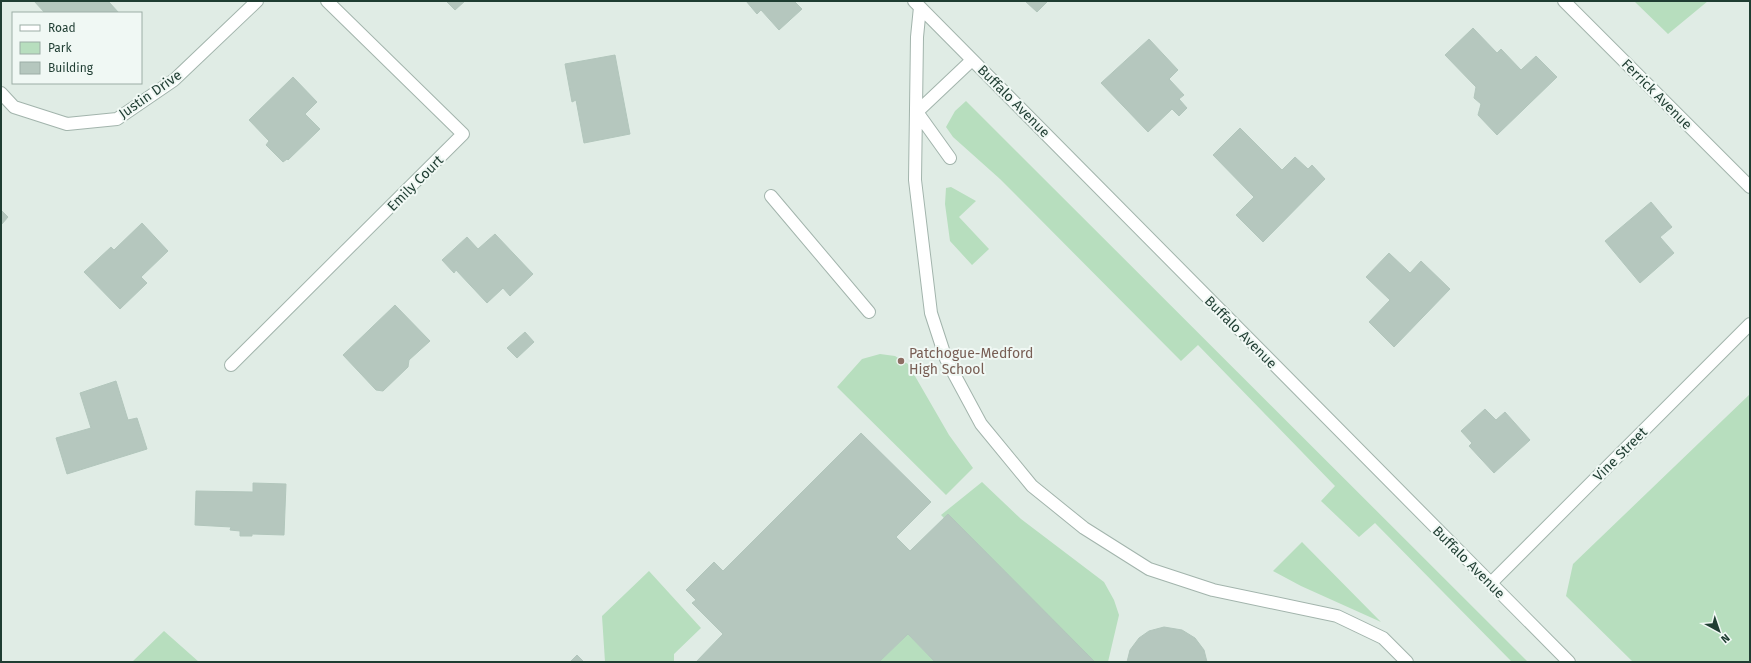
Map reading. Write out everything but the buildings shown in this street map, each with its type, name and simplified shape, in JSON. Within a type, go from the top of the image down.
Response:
[{"type":"street","name":"Justin Drive","points":[[1,93],[14,107],[67,124],[117,119],[174,80],[257,1]]},
{"type":"street","name":"Emily Court","points":[[231,365],[463,134],[328,1]]},
{"type":"street","name":"Ferrick Avenue","points":[[1564,1],[1750,188]]},
{"type":"street","name":"Buffalo Avenue","points":[[917,4],[1569,662]]},
{"type":"street","points":[[917,4],[917,112],[915,180],[930,313],[946,359],[981,424],[1032,486],[1084,528],[1149,570],[1213,590],[1337,616],[1383,638],[1407,662]]},
{"type":"street","points":[[917,112],[972,60]]},
{"type":"street","points":[[917,112],[950,158]]},
{"type":"street","points":[[771,196],[869,312]]},
{"type":"street","name":"Vine Street","points":[[1491,583],[1750,324]]},
{"type":"green space","points":[[1634,1],[1708,1],[1668,34]]},
{"type":"green space","points":[[966,101],[1528,662],[1512,662],[1375,523],[1359,537],[1321,501],[1335,486],[1198,345],[1181,361],[1000,179],[953,137],[946,127],[955,111]]},
{"type":"green space","points":[[951,187],[976,201],[959,217],[989,249],[972,265],[950,241],[945,204],[946,188]]},
{"type":"green space","points":[[880,354],[895,356],[908,364],[949,435],[973,468],[946,495],[837,387],[862,359]]},
{"type":"green space","points":[[1750,394],[1750,662],[1633,662],[1566,596],[1573,564]]},
{"type":"green space","points":[[982,482],[1021,519],[1104,582],[1114,600],[1119,615],[1108,662],[1086,662],[941,515]]},
{"type":"green space","points":[[1302,542],[1381,622],[1301,586],[1273,571]]},
{"type":"green space","points":[[649,571],[701,628],[674,654],[674,662],[605,662],[602,616]]},
{"type":"green space","points":[[164,631],[199,662],[132,662]]},
{"type":"green space","points":[[908,634],[935,662],[879,662]]},
{"type":"place","name":"Patchogue-Medford High School","points":[[901,361]]}]
